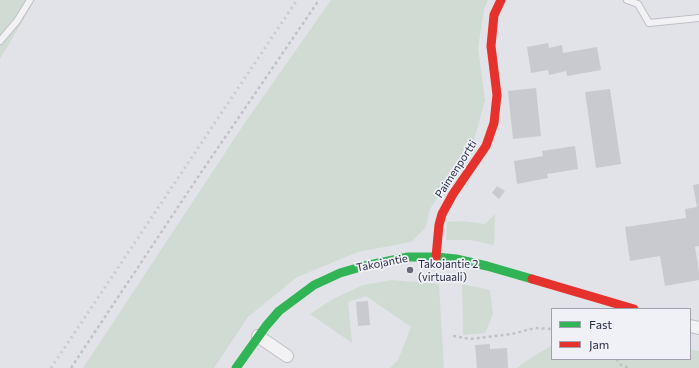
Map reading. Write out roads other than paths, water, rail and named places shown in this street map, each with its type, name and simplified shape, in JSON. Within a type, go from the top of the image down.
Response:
[{"type":"street","name":"Paimenportti","points":[[436,257],[438,225],[442,214],[453,194],[486,146],[494,123],[497,95],[491,46],[494,15],[501,0]]},
{"type":"street","name":"Takojantie","points":[[236,368],[258,336],[279,311],[314,285],[340,273],[364,266],[408,257],[456,259],[487,266],[631,308]]},
{"type":"street","points":[[258,336],[287,356]]},
{"type":"lane","points":[[0,41],[17,21],[30,0]]},
{"type":"lane","points":[[627,0],[638,4],[649,23],[699,18]]},
{"type":"railway","points":[[51,368],[297,0]]},
{"type":"place","name":"Takojantie 2 (virtuaali)","points":[[410,270]]}]
